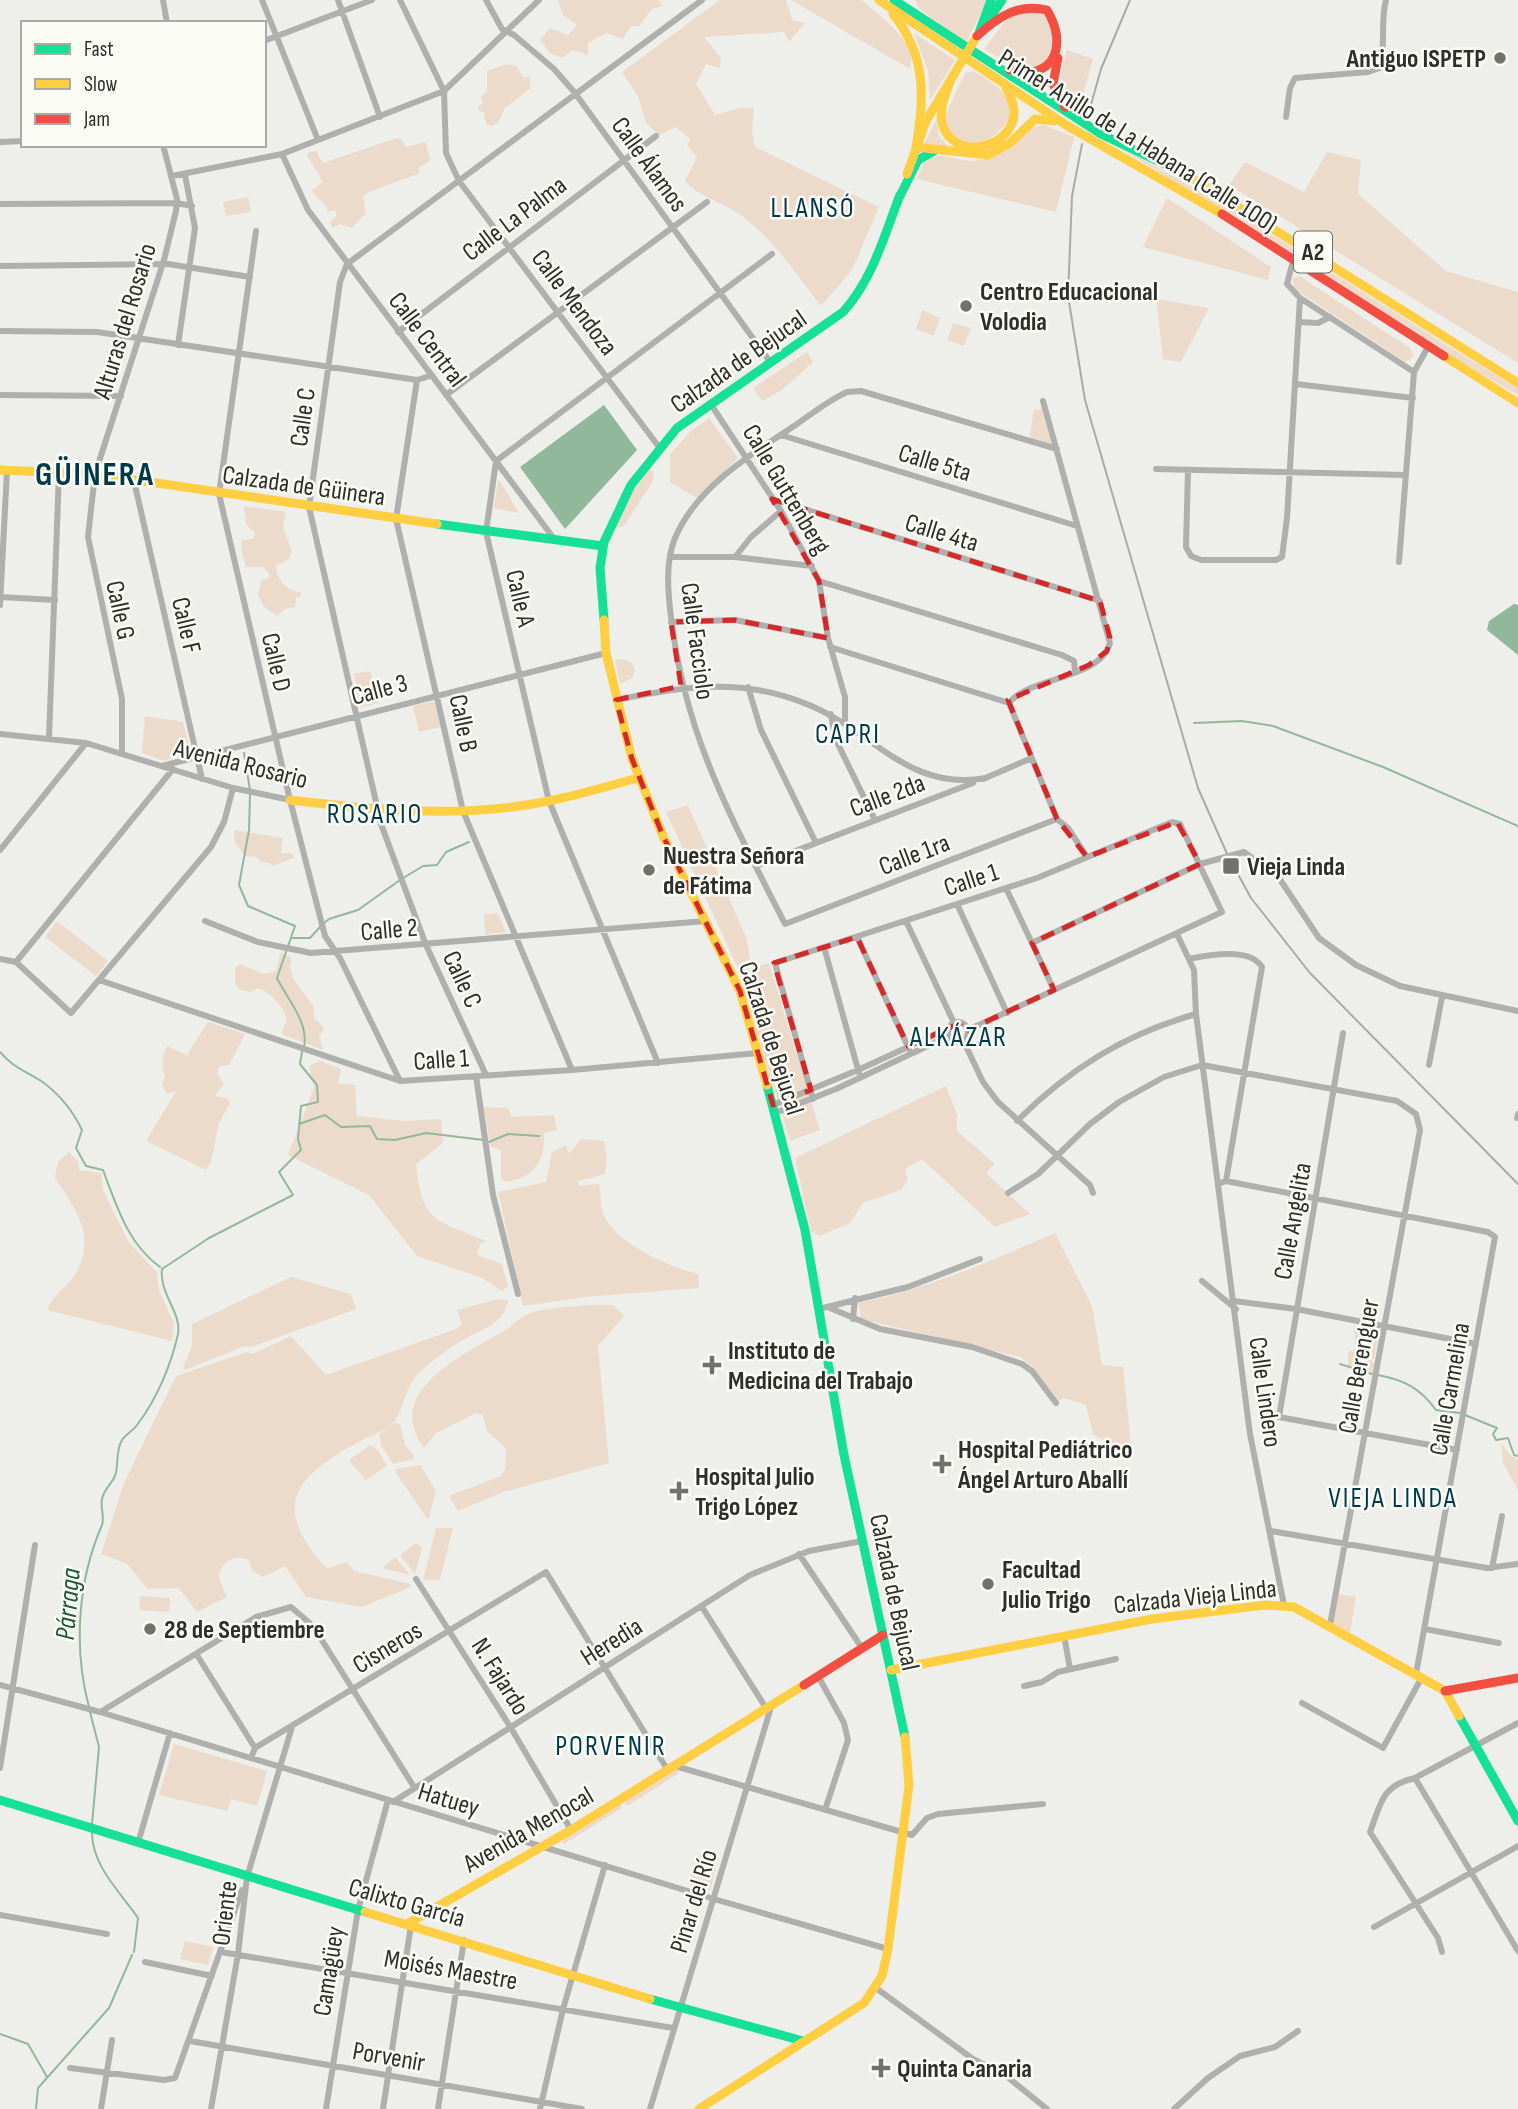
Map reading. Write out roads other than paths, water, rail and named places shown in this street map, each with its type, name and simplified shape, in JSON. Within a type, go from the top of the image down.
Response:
[{"type":"main road","name":"Primer Anillo de La Habana (Calle 100)","points":[[879,0],[1066,125],[1196,198],[1518,403]]},
{"type":"main road","points":[[879,0],[909,35],[921,66],[925,97],[916,147],[988,155],[1010,143],[1035,119],[1048,118],[1066,125]]},
{"type":"main road","name":"Primer Anillo de La Habana (Calle 100)","points":[[894,0],[1077,119],[1202,182],[1518,383]]},
{"type":"main road","points":[[911,0],[922,15],[944,33]]},
{"type":"main road","points":[[977,37],[991,0]]},
{"type":"main road","name":"Calzada de Bejucal","points":[[876,1988],[888,1949],[904,1833],[910,1769],[905,1730],[862,1541],[797,1195],[740,991],[663,836],[639,778],[616,701],[606,653],[600,582],[603,546],[622,498],[659,447],[710,403],[824,327],[852,303],[872,269],[926,121],[1002,0]]},
{"type":"main road","points":[[1049,0],[1063,36],[1052,77],[1054,91],[1077,119]]},
{"type":"main road","points":[[977,37],[1004,10],[1018,4],[1042,6],[1054,21],[1059,42],[1053,59],[1046,68],[1036,73],[1022,74],[990,61]]},
{"type":"main road","points":[[951,80],[943,108],[942,127],[952,142],[972,148],[996,142],[1014,121],[1014,101],[997,78]]},
{"type":"main road","points":[[898,200],[918,160],[934,151]]},
{"type":"main road","name":"Calzada de Güinera","points":[[3,470],[95,474],[309,507],[603,546]]},
{"type":"main road","name":"Avenida Rosario","points":[[290,800],[378,811],[463,811],[549,801],[639,778]]},
{"type":"main road","name":"Calzada Vieja Linda","points":[[891,1670],[1152,1619],[1284,1605],[1330,1625],[1445,1691]]},
{"type":"main road","name":"Avenida Menocal","points":[[409,1924],[570,1830],[883,1635]]},
{"type":"main road","points":[[1516,1681],[1445,1691],[1518,1821]]},
{"type":"main road","name":"Calixto García","points":[[0,1800],[680,2008],[803,2041]]},
{"type":"main road","points":[[699,2109],[864,2003],[876,1988]]},
{"type":"street","points":[[163,0],[167,21]]},
{"type":"street","points":[[262,0],[318,140]]},
{"type":"street","points":[[338,0],[380,117]]},
{"type":"street","points":[[266,40],[372,0]]},
{"type":"street","points":[[400,0],[444,91]]},
{"type":"street","name":"Calle Álamos","points":[[486,0],[506,32],[514,35],[554,69],[575,93],[771,363]]},
{"type":"street","points":[[172,176],[282,154],[444,91],[539,0]]},
{"type":"street","points":[[348,264],[702,0]]},
{"type":"street","points":[[1286,117],[1290,88],[1295,78],[1368,72],[1380,68],[1383,54],[1381,22],[1386,0]]},
{"type":"street","name":"Calle Mendoza","points":[[444,91],[446,153],[459,181],[659,447]]},
{"type":"street","name":"Calle La Palma","points":[[398,332],[656,136]]},
{"type":"street","points":[[0,142],[21,141]]},
{"type":"street","name":"Alturas del Rosario","points":[[95,474],[162,265],[177,203],[164,147]]},
{"type":"street","name":"Calle Central","points":[[282,154],[308,210],[555,540]]},
{"type":"street","points":[[178,345],[195,228],[185,175]]},
{"type":"street","points":[[446,395],[671,226],[708,202]]},
{"type":"street","points":[[0,204],[177,203],[192,206]]},
{"type":"street","name":"Calle D","points":[[256,231],[219,494],[290,800],[325,936],[336,952],[400,1081]]},
{"type":"street","points":[[496,461],[772,254]]},
{"type":"street","points":[[1293,261],[1287,284],[1300,298],[1415,372]]},
{"type":"street","name":"Calle C","points":[[348,264],[340,282],[309,507],[378,811],[426,945],[486,1075]]},
{"type":"street","points":[[0,266],[190,266],[250,277]]},
{"type":"street","points":[[1188,470],[1186,547],[1191,556],[1202,560],[1282,557],[1290,473],[1300,298]]},
{"type":"street","points":[[1299,321],[1318,323],[1330,317]]},
{"type":"street","points":[[0,331],[88,331],[417,380],[430,376]]},
{"type":"street","points":[[1399,562],[1415,372],[1427,347]]},
{"type":"street","name":"Calle B","points":[[417,380],[396,519],[463,811],[572,1070]]},
{"type":"street","points":[[1296,384],[1413,398]]},
{"type":"street","name":"Calle Facciolo","points":[[785,924],[708,769],[681,687],[668,586],[674,539],[699,502],[747,457],[842,394],[856,390],[1057,449]]},
{"type":"street","points":[[0,395],[121,396]]},
{"type":"street","points":[[1009,704],[1021,692],[1075,672],[1107,651],[1110,639],[1043,401]]},
{"type":"street","name":"Calle Guttenberg","points":[[710,403],[781,511],[819,581],[830,647],[845,697],[845,721]]},
{"type":"street","name":"Calle 5ta","points":[[781,435],[1077,526]]},
{"type":"street","name":"Calle A","points":[[496,461],[486,532],[549,801],[658,1063]]},
{"type":"street","points":[[1156,468],[1405,475]]},
{"type":"street","points":[[0,605],[3,470]]},
{"type":"street","points":[[49,738],[59,473]]},
{"type":"street","name":"Calle G","points":[[95,474],[88,537],[122,699],[122,753]]},
{"type":"street","name":"Calle F","points":[[134,481],[202,779]]},
{"type":"street","name":"Calle 4ta","points":[[772,499],[1100,601]]},
{"type":"street","points":[[734,557],[751,537],[781,511]]},
{"type":"street","points":[[670,557],[734,557],[812,566]]},
{"type":"street","points":[[819,581],[1062,655],[1074,661],[1075,672]]},
{"type":"street","points":[[0,597],[55,600]]},
{"type":"street","points":[[671,622],[735,620],[828,638]]},
{"type":"street","points":[[830,647],[1009,704],[1057,819],[1068,828],[1087,857]]},
{"type":"street","name":"Calle 3","points":[[162,766],[519,672],[606,653]]},
{"type":"street","points":[[616,701],[681,687],[748,687],[794,698],[831,714],[845,721],[901,763],[921,773],[953,781],[986,778]]},
{"type":"street","points":[[748,687],[761,730],[816,843]]},
{"type":"street","points":[[831,714],[835,738],[875,820]]},
{"type":"street","name":"Avenida Rosario","points":[[0,734],[86,743],[233,788],[290,800]]},
{"type":"street","points":[[0,850],[86,743]]},
{"type":"street","name":"Calle 2da","points":[[756,866],[1032,758]]},
{"type":"street","points":[[16,962],[173,769]]},
{"type":"street","points":[[0,959],[16,962],[71,1013],[211,847],[224,822],[233,788]]},
{"type":"street","name":"Calle 1ra","points":[[785,924],[1057,819]]},
{"type":"street","name":"Calle 1","points":[[811,1090],[774,964],[1006,888],[1177,822],[1200,864]]},
{"type":"street","points":[[1032,943],[1200,864],[1244,852],[1279,878],[1319,938],[1356,965],[1400,986],[1518,1011]]},
{"type":"street","points":[[963,1040],[968,1030],[1222,912],[1200,864]]},
{"type":"street","points":[[1006,888],[1054,990]]},
{"type":"street","points":[[957,904],[1007,1013]]},
{"type":"street","name":"Calle 2","points":[[205,921],[230,933],[301,953],[516,939],[706,920]]},
{"type":"street","points":[[906,920],[952,1025],[950,1037]]},
{"type":"street","name":"Calle Lindero","points":[[1177,934],[1195,975],[1202,1065],[1251,1434],[1272,1531],[1284,1605]]},
{"type":"street","points":[[857,937],[911,1054]]},
{"type":"street","points":[[824,947],[859,1074]]},
{"type":"street","points":[[1189,959],[1216,954],[1250,958],[1258,961],[1262,971],[1226,1181]]},
{"type":"street","name":"Calle 1","points":[[99,980],[400,1081],[572,1070],[759,1053]]},
{"type":"street","points":[[1429,1065],[1442,997]]},
{"type":"street","points":[[1017,1121],[1085,1062],[1146,1030],[1196,1014]]},
{"type":"street","points":[[774,1109],[813,1099],[908,1046],[952,1025],[963,1023],[968,1030]]},
{"type":"street","name":"Calle Angelita","points":[[1343,1033],[1279,1417],[1365,1434]]},
{"type":"street","points":[[950,1037],[957,1041],[963,1040]]},
{"type":"street","points":[[774,1109],[811,1090],[859,1074],[950,1037]]},
{"type":"street","points":[[963,1040],[990,1092],[1017,1121],[1090,1185],[1093,1193]]},
{"type":"street","points":[[1007,1193],[1038,1174],[1090,1124],[1119,1102],[1164,1077],[1202,1065],[1334,1088]]},
{"type":"street","points":[[476,1076],[493,1195],[518,1294]]},
{"type":"street","name":"Calle Berenguer","points":[[1330,1625],[1420,1130],[1416,1114],[1397,1101],[1334,1088]]},
{"type":"street","points":[[811,1090],[813,1099]]},
{"type":"street","points":[[1218,1184],[1226,1181],[1403,1215]]},
{"type":"street","name":"Calle Carmelina","points":[[1302,1703],[1383,1748],[1419,1675],[1425,1629],[1496,1241],[1494,1235],[1403,1215]]},
{"type":"street","points":[[819,1309],[908,1287],[980,1259]]},
{"type":"street","points":[[1202,1281],[1236,1309]]},
{"type":"street","points":[[853,1319],[855,1298]]},
{"type":"street","points":[[1234,1301],[1296,1308],[1476,1344]]},
{"type":"street","points":[[830,1308],[880,1329],[972,1347],[1022,1364],[1032,1371],[1056,1403]]},
{"type":"street","points":[[1365,1434],[1457,1450]]},
{"type":"street","points":[[1492,1568],[1502,1516]]},
{"type":"street","points":[[1272,1531],[1492,1568],[1518,1564]]},
{"type":"street","name":"Heredia","points":[[391,1801],[511,1728],[750,1575],[799,1554],[862,1541]]},
{"type":"street","points":[[0,1768],[35,1545]]},
{"type":"street","points":[[799,1554],[862,1648]]},
{"type":"street","name":"Cisneros","points":[[255,1748],[546,1572],[605,1668]]},
{"type":"street","name":"N. Fajardo","points":[[416,1579],[511,1728],[570,1830]]},
{"type":"street","points":[[100,1712],[108,1710],[256,1618],[291,1606],[313,1626],[414,1787]]},
{"type":"street","points":[[702,1607],[769,1706]]},
{"type":"street","points":[[1425,1629],[1499,1643]]},
{"type":"street","points":[[1064,1635],[1070,1669]]},
{"type":"street","points":[[197,1655],[255,1748],[251,1758]]},
{"type":"street","points":[[1024,1686],[1070,1669],[1116,1659]]},
{"type":"street","points":[[605,1668],[670,1767],[912,1835],[927,1818],[938,1814],[1043,1804]]},
{"type":"street","points":[[818,1676],[844,1723],[848,1740],[825,1810]]},
{"type":"street","name":"Hatuey","points":[[0,1685],[100,1712],[714,1899],[888,1949]]},
{"type":"street","name":"Pinar del Río","points":[[650,2109],[748,1788],[769,1706]]},
{"type":"street","points":[[1442,1951],[1438,1938],[1417,1903],[1370,1832],[1386,1791],[1397,1782],[1415,1778],[1518,1723]]},
{"type":"street","name":"Oriente","points":[[211,2109],[238,1955],[247,1877],[292,1727]]},
{"type":"street","points":[[138,1843],[170,1733]]},
{"type":"street","points":[[1415,1778],[1518,1951]]},
{"type":"street","name":"Camagüey","points":[[326,2109],[358,1910],[391,1801]]},
{"type":"street","points":[[1374,1927],[1518,1846]]},
{"type":"street","points":[[541,2106],[563,2009],[605,1865]]},
{"type":"street","points":[[70,2068],[171,2080],[178,2073],[247,1877]]},
{"type":"street","points":[[0,1914],[107,1934]]},
{"type":"street","points":[[383,2109],[409,1924]]},
{"type":"street","points":[[438,2109],[464,1940]]},
{"type":"street","name":"Moisés Maestre","points":[[222,1952],[347,1970],[673,2028]]},
{"type":"street","points":[[145,1962],[212,1976]]},
{"type":"street","points":[[876,1988],[973,2059],[1005,2075],[1047,2109]]},
{"type":"street","points":[[1174,2109],[1240,2056],[1275,2048],[1298,2031]]},
{"type":"street","points":[[101,2109],[113,2040]]},
{"type":"street","name":"Porvenir","points":[[190,2041],[389,2075],[541,2106],[582,2109]]},
{"type":"waterway","points":[[1194,723],[1242,721],[1273,726],[1383,767],[1518,826]]},
{"type":"waterway","points":[[244,753],[250,790]]},
{"type":"waterway","points":[[250,795],[249,830],[239,885],[248,906],[295,926],[277,978],[300,1020],[305,1038],[304,1047]]},
{"type":"waterway","points":[[405,877],[423,866],[437,865],[446,852],[469,842]]},
{"type":"waterway","points":[[324,923],[358,910],[400,880]]},
{"type":"waterway","points":[[292,938],[310,938],[320,927]]},
{"type":"waterway","points":[[0,1052],[15,1066],[50,1088],[71,1110],[82,1130],[76,1148],[86,1166],[103,1170],[132,1236],[149,1258],[160,1267]]},
{"type":"waterway","points":[[162,1269],[209,1238],[293,1195],[279,1172],[301,1150],[298,1139],[301,1106],[318,1102],[317,1085],[300,1064],[302,1052]]},
{"type":"waterway","points":[[299,1124],[325,1115],[341,1127],[370,1126],[377,1139],[395,1140],[426,1133],[484,1140]]},
{"type":"waterway","points":[[489,1142],[508,1134],[539,1136]]},
{"type":"waterway","name":"Párraga","points":[[89,1707],[81,1661],[80,1614],[88,1568],[103,1522],[102,1499],[115,1476],[120,1445],[137,1425],[157,1393],[178,1334],[177,1318],[164,1287],[162,1269]]},
{"type":"waterway","points":[[1340,1364],[1372,1374]]},
{"type":"waterway","points":[[1378,1375],[1411,1386],[1436,1410],[1460,1413]]},
{"type":"waterway","points":[[1465,1415],[1497,1428],[1493,1434],[1496,1440],[1508,1438],[1514,1455],[1518,1456]]},
{"type":"waterway","name":"Párraga","points":[[90,1712],[99,1747],[92,1824]]},
{"type":"waterway","name":"Párraga","points":[[92,1833],[93,1845],[102,1868],[138,1918],[134,1952]]},
{"type":"waterway","name":"Párraga","points":[[36,2109],[38,2088],[109,2008],[132,1955]]},
{"type":"waterway","points":[[0,2034],[28,2044],[47,2077]]},
{"type":"railway","points":[[1087,119],[1101,69],[1130,0]]},
{"type":"railway","points":[[1082,144],[1072,196],[1068,296],[1085,400],[1198,788],[1228,856],[1251,898],[1310,973],[1518,1184]]},
{"type":"place","name":"Antiguo ISPETP","points":[[1500,58]]},
{"type":"place","name":"Centro Educacional Volodia","points":[[966,306]]},
{"type":"place","name":"Vieja Linda","points":[[1231,866]]},
{"type":"place","name":"Nuestra Señora de Fátima","points":[[649,870]]},
{"type":"place","name":"Instituto de Medicina del Trabajo","points":[[712,1365]]},
{"type":"place","name":"Hospital Pediátrico Ángel Arturo Aballí","points":[[942,1464]]},
{"type":"place","name":"Hospital Julio Trigo López","points":[[679,1491]]},
{"type":"place","name":"Facultad Julio Trigo","points":[[988,1584]]},
{"type":"place","name":"28 de Septiembre","points":[[150,1629]]},
{"type":"place","name":"Quinta Canaria","points":[[881,2068]]},
{"type":"district","name":"LLANSÓ","points":[[813,207]]},
{"type":"district","name":"GÜINERA","points":[[95,473]]},
{"type":"district","name":"CAPRI","points":[[848,733]]},
{"type":"district","name":"ROSARIO","points":[[375,813]]},
{"type":"district","name":"ALKÁZAR","points":[[959,1036]]},
{"type":"district","name":"VIEJA LINDA","points":[[1393,1497]]},
{"type":"district","name":"PORVENIR","points":[[611,1745]]}]
